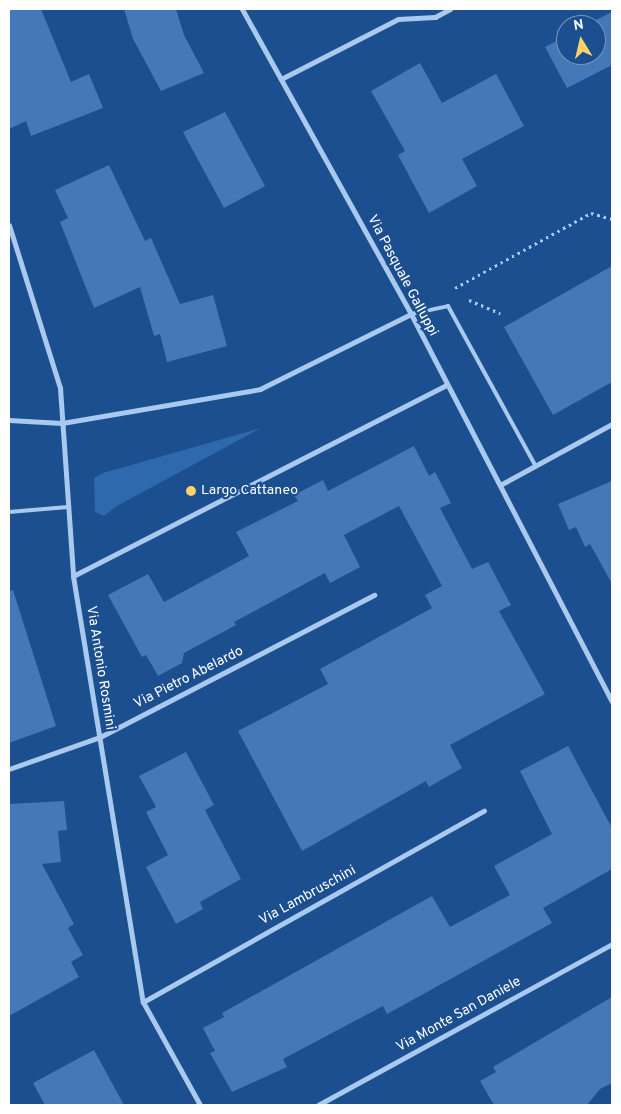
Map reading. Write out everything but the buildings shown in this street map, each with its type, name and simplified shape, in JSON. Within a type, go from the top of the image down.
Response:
[{"type":"street","name":"Via Pasquale Galluppi","points":[[242,9],[411,314],[612,701]]},
{"type":"street","points":[[281,79],[398,19],[435,17],[450,9]]},
{"type":"street","name":"Via Antonio Rosmini","points":[[9,225],[60,388],[73,576],[143,1002],[200,1105]]},
{"type":"street","points":[[9,420],[62,423],[260,389],[411,314]]},
{"type":"street","points":[[73,576],[447,385]]},
{"type":"street","points":[[500,485],[612,424]]},
{"type":"street","name":"Via Pietro Abelardo","points":[[9,769],[100,737],[374,596]]},
{"type":"street","name":"Via Lambruschini","points":[[143,1002],[484,811]]},
{"type":"street","name":"Via Monte San Daniele","points":[[318,1105],[612,944]]},
{"type":"lane","points":[[411,314],[448,306],[535,466]]},
{"type":"lane","points":[[9,512],[68,507]]},
{"type":"path","points":[[453,294],[448,292],[591,213],[612,219]]},
{"type":"path","points":[[461,297],[500,313]]},
{"type":"shaded area","points":[[261,428],[117,506],[104,516],[95,512],[94,478],[103,473]]},
{"type":"place","name":"Largo Cattaneo","points":[[191,491]]}]
